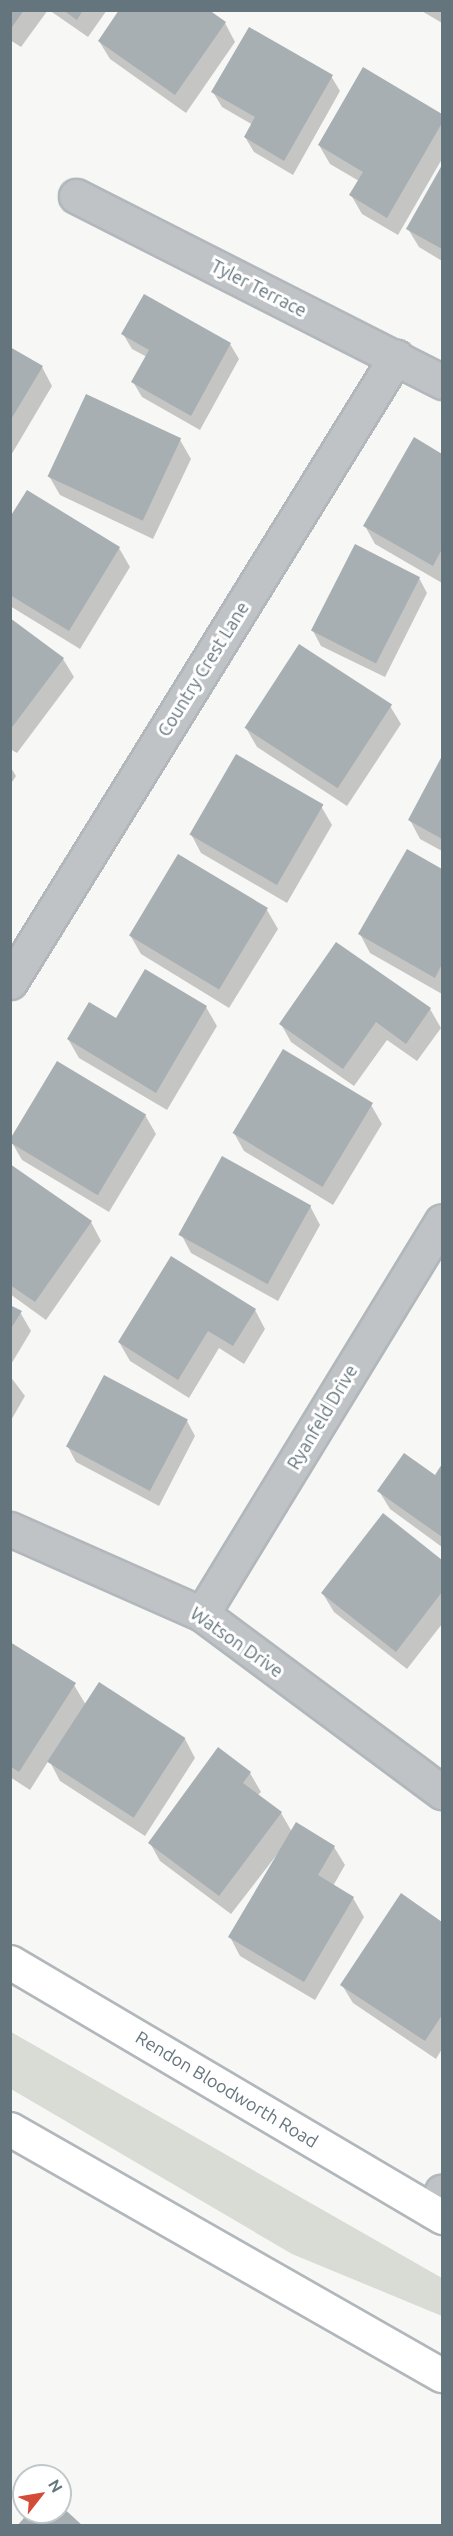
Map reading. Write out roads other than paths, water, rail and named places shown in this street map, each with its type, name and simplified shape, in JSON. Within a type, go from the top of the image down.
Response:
[{"type":"main road","name":"Rendon Bloodworth Road","points":[[18,1969],[439,2206]]},
{"type":"main road","points":[[10,2129],[442,2375]]},
{"type":"street","name":"Tyler Terrace","points":[[76,196],[442,382]]},
{"type":"street","name":"Country Crest Lane","points":[[10,982],[396,357]]},
{"type":"street","name":"Ryanfeld Drive","points":[[202,1614],[442,1221]]},
{"type":"street","name":"Watson Drive","points":[[10,1529],[202,1614],[442,1792]]}]
